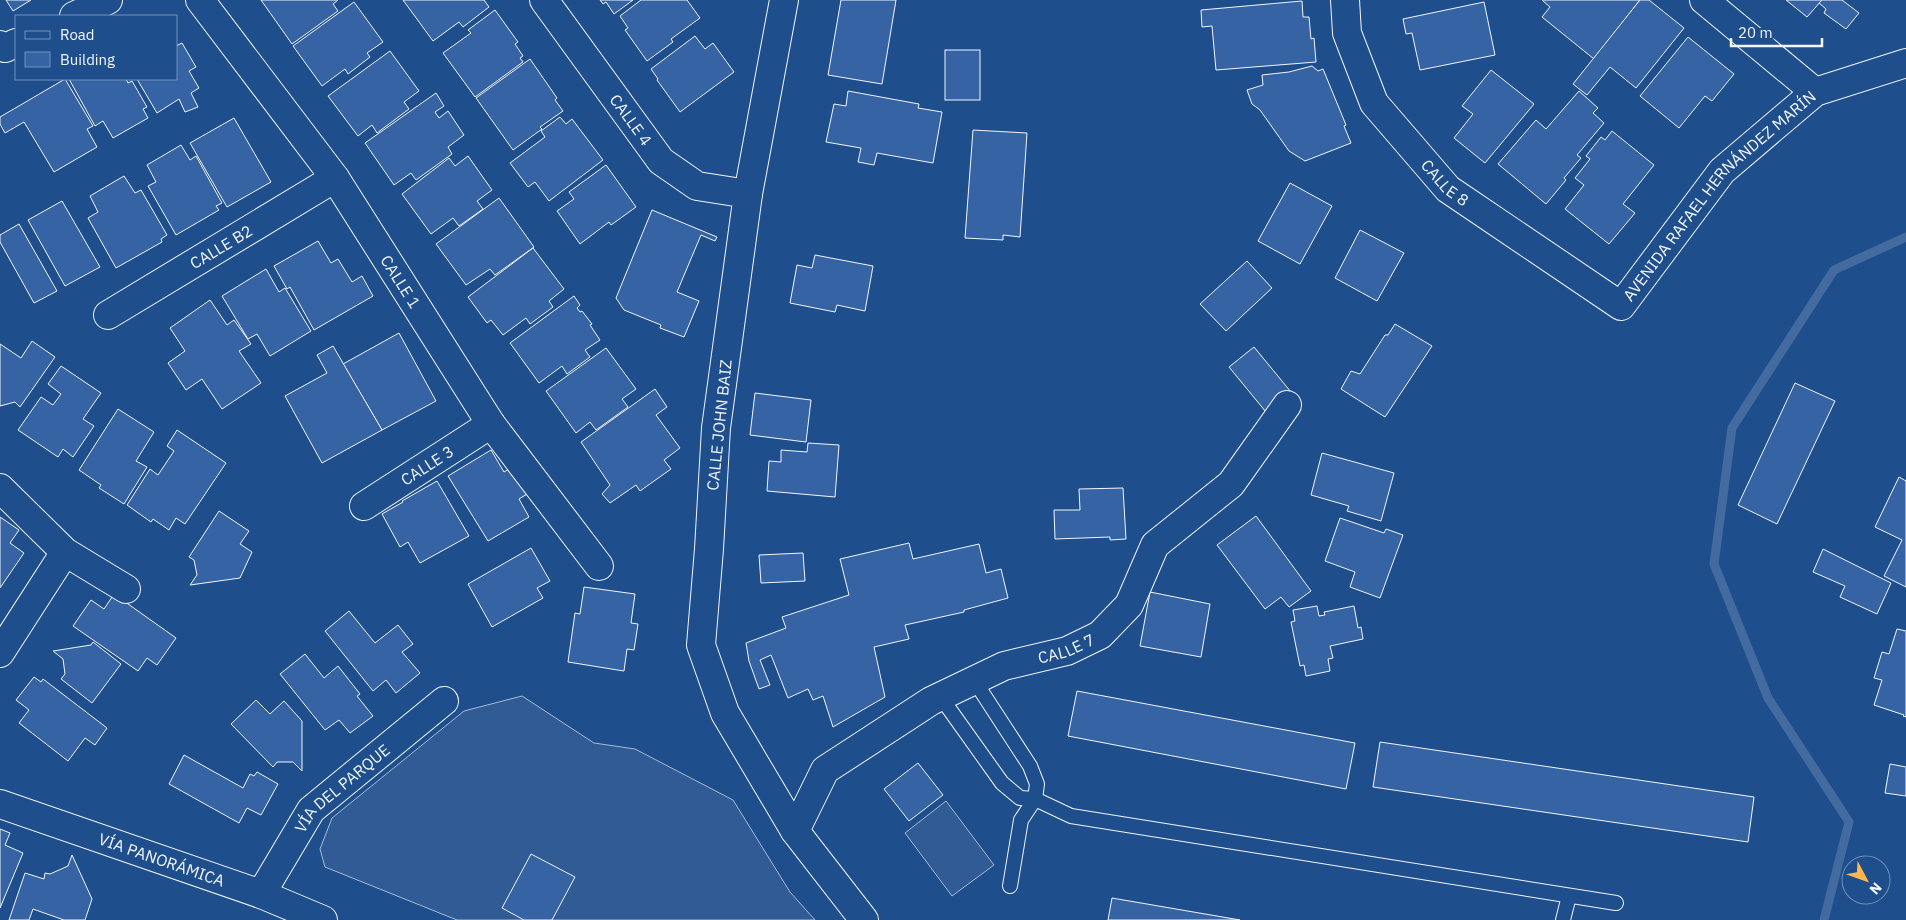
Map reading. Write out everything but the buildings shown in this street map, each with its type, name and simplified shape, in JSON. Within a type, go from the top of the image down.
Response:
[{"type":"street","points":[[76,15],[108,0]]},
{"type":"street","name":"CALLE 1","points":[[200,0],[335,178],[491,424],[599,566]]},
{"type":"street","name":"CALLE 4","points":[[544,0],[662,161],[697,186],[748,194]]},
{"type":"street","name":"CALLE JOHN BAIZ","points":[[784,0],[748,194],[716,428],[701,645],[725,713],[795,831],[864,920]]},
{"type":"street","name":"CALLE 8","points":[[1345,0],[1347,33],[1374,103],[1448,189],[1620,306]]},
{"type":"street","points":[[1704,0],[1814,92]]},
{"type":"street","points":[[0,45],[5,48],[15,43]]},
{"type":"street","name":"AVENIDA RAFAEL HERNÁNDEZ MARÍN","points":[[1620,306],[1722,171],[1814,92],[1906,63]]},
{"type":"street","name":"CALLE B2","points":[[108,315],[335,178]]},
{"type":"street","name":"CALLE 7","points":[[795,831],[825,770],[931,701],[1004,666],[1067,651],[1100,636],[1129,605],[1155,545],[1231,484],[1287,405]]},
{"type":"street","name":"CALLE 3","points":[[364,506],[491,424]]},
{"type":"street","points":[[0,488],[65,552],[126,589]]},
{"type":"street","points":[[0,653],[65,552]]},
{"type":"street","name":"VÍA DEL PARQUE","points":[[261,894],[311,810],[444,701]]},
{"type":"street","name":"VÍA PANORÁMICA","points":[[0,804],[261,894],[323,920]]},
{"type":"lane","points":[[974,680],[1030,766],[1037,784],[1035,799],[1020,820],[1010,886]]},
{"type":"lane","points":[[940,696],[1002,783],[1020,798],[1035,799],[1072,816],[1616,903]]},
{"type":"lane","points":[[1563,920],[1568,896]]},
{"type":"shaded area","points":[[522,696],[594,743],[635,749],[733,800],[790,892],[815,920],[457,920],[325,867],[320,849],[332,818],[464,711]]},
{"type":"shaded area","points":[[946,801],[994,865],[952,896],[905,833]]},
{"type":"waterway","points":[[1824,920],[1849,822],[1768,698],[1714,564],[1732,428],[1834,270],[1906,237]]}]
